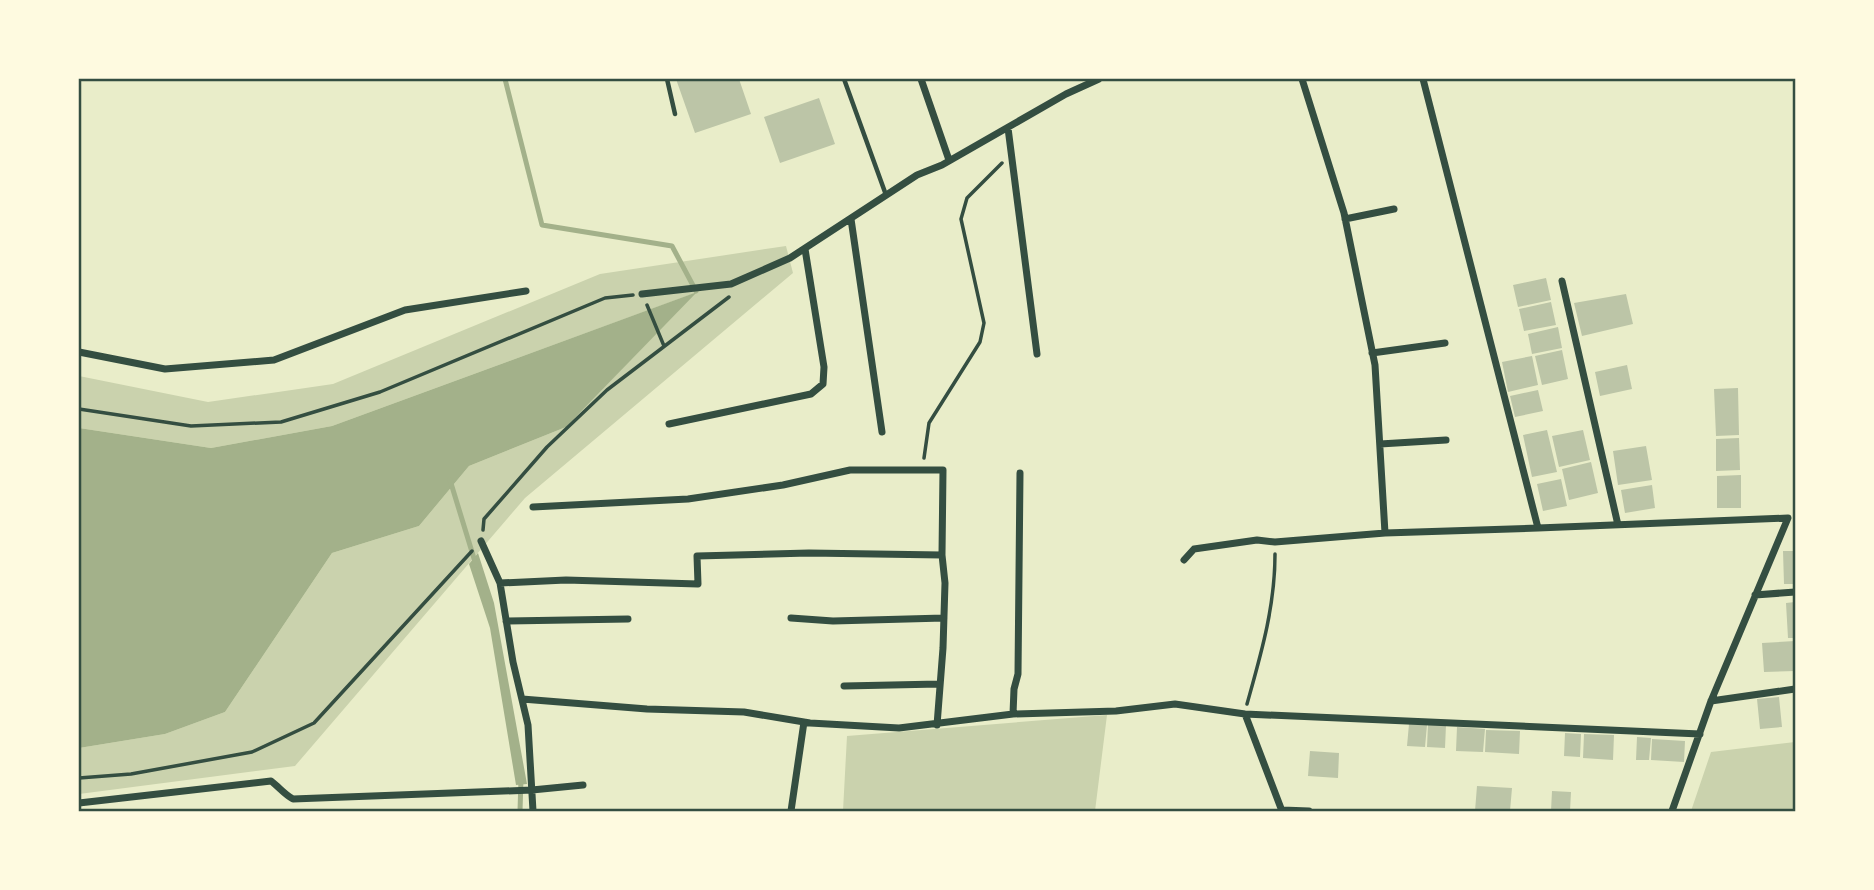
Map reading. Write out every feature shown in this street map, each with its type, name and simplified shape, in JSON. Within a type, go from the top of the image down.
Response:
[{"type":"street","points":[[921,79],[949,160]]},
{"type":"street","points":[[642,293],[731,284],[790,258],[916,175],[1008,128],[1086,82],[1099,79]]},
{"type":"street","points":[[1302,79],[1345,219],[1372,353],[1385,533]]},
{"type":"street","points":[[1423,79],[1538,528]]},
{"type":"street","points":[[1008,128],[1037,354]]},
{"type":"street","points":[[1345,219],[1394,209]]},
{"type":"street","points":[[851,219],[882,432]]},
{"type":"street","points":[[669,424],[811,394],[822,384],[824,367],[805,249]]},
{"type":"street","points":[[1562,281],[1618,525]]},
{"type":"street","points":[[79,352],[165,369],[274,360],[405,310],[526,291]]},
{"type":"street","points":[[1372,353],[1445,343]]},
{"type":"street","points":[[1380,444],[1446,440]]},
{"type":"street","points":[[533,507],[688,499],[783,485],[850,470],[943,470],[942,555],[945,583],[937,725]]},
{"type":"street","points":[[1013,714],[1014,689],[1018,674],[1020,473]]},
{"type":"street","points":[[1184,560],[1194,549],[1258,540],[1275,542],[1385,533],[1792,517],[1755,595],[1711,701],[1672,811]]},
{"type":"street","points":[[481,541],[500,583],[513,663],[528,725],[533,811]]},
{"type":"street","points":[[500,583],[566,580],[698,584],[697,556],[809,553],[942,555]]},
{"type":"street","points":[[1755,595],[1795,592]]},
{"type":"street","points":[[791,618],[833,621],[944,618]]},
{"type":"street","points":[[506,621],[628,619]]},
{"type":"street","points":[[844,686],[939,684]]},
{"type":"street","points":[[1711,701],[1795,689]]},
{"type":"street","points":[[522,699],[647,709],[744,712],[804,722],[900,728],[1013,714],[1116,711],[1175,704],[1245,714],[1700,734]]},
{"type":"street","points":[[1245,714],[1282,811],[1310,811]]},
{"type":"street","points":[[790,811],[804,722]]},
{"type":"street","points":[[79,803],[271,781],[284,795],[293,799],[532,790],[583,785]]},
{"type":"lane","points":[[667,79],[675,114]]},
{"type":"lane","points":[[844,79],[886,195]]},
{"type":"path","points":[[922,470],[929,423],[980,342],[984,323],[961,219],[967,198],[1011,153]]},
{"type":"path","points":[[79,778],[131,774],[252,752],[314,723],[481,541],[484,519],[547,447],[607,390],[734,292]]},
{"type":"path","points":[[79,409],[191,426],[281,422],[380,392],[605,298],[642,293],[664,346]]},
{"type":"path","points":[[1245,714],[1269,627],[1275,586],[1275,542]]},
{"type":"shaded area","points":[[786,246],[793,273],[525,498],[295,766],[79,794],[79,748],[165,734],[225,712],[332,553],[419,526],[469,466],[566,427],[695,293],[332,426],[211,448],[79,428],[79,376],[208,402],[333,384],[600,274]]},
{"type":"shaded area","points":[[697,292],[566,427],[469,466],[419,526],[332,553],[225,712],[165,734],[79,748],[79,428],[211,448],[332,426]]},
{"type":"shaded area","points":[[478,553],[494,603],[527,784],[516,785],[490,628],[469,564]]},
{"type":"shaded area","points":[[1107,715],[1095,811],[843,811],[847,736]]},
{"type":"shaded area","points":[[1795,742],[1795,811],[1691,811],[1711,752]]},
{"type":"building","points":[[676,79],[739,79],[751,114],[695,133]]},
{"type":"building","points":[[819,98],[835,144],[780,163],[764,117]]},
{"type":"building","points":[[1546,278],[1551,300],[1518,307],[1513,285]]},
{"type":"building","points":[[1626,294],[1633,324],[1582,336],[1574,303]]},
{"type":"building","points":[[1551,302],[1556,325],[1524,331],[1519,309]]},
{"type":"building","points":[[1558,327],[1562,348],[1532,354],[1528,334]]},
{"type":"building","points":[[1562,350],[1568,379],[1542,385],[1535,356]]},
{"type":"building","points":[[1532,356],[1538,385],[1508,392],[1502,362]]},
{"type":"building","points":[[1627,365],[1632,389],[1600,396],[1595,372]]},
{"type":"building","points":[[1738,388],[1739,435],[1716,436],[1714,389]]},
{"type":"building","points":[[1538,390],[1543,411],[1515,417],[1510,396]]},
{"type":"building","points":[[1547,430],[1557,472],[1532,477],[1523,435]]},
{"type":"building","points":[[1583,430],[1590,460],[1559,467],[1552,436]]},
{"type":"building","points":[[1739,438],[1740,470],[1716,471],[1716,439]]},
{"type":"building","points":[[1646,446],[1652,480],[1618,485],[1613,451]]},
{"type":"building","points":[[1591,462],[1598,493],[1569,500],[1562,469]]},
{"type":"building","points":[[1741,475],[1741,508],[1717,508],[1717,476]]},
{"type":"building","points":[[1561,479],[1567,506],[1543,511],[1537,484]]},
{"type":"building","points":[[1652,485],[1655,508],[1625,513],[1621,490]]},
{"type":"building","points":[[1783,551],[1795,551],[1795,584],[1784,584]]},
{"type":"building","points":[[1795,602],[1795,638],[1788,638],[1786,603]]},
{"type":"building","points":[[1795,641],[1795,671],[1764,672],[1762,643]]},
{"type":"building","points":[[1779,697],[1782,727],[1760,729],[1757,699]]},
{"type":"building","points":[[1409,724],[1427,725],[1425,747],[1407,746]]},
{"type":"building","points":[[1428,724],[1446,725],[1445,748],[1427,747]]},
{"type":"building","points":[[1457,727],[1485,729],[1483,752],[1456,751]]},
{"type":"building","points":[[1486,730],[1520,731],[1519,754],[1485,752]]},
{"type":"building","points":[[1565,733],[1581,734],[1580,757],[1564,756]]},
{"type":"building","points":[[1584,734],[1614,735],[1613,760],[1583,758]]},
{"type":"building","points":[[1637,737],[1651,738],[1649,760],[1636,760]]},
{"type":"building","points":[[1652,739],[1685,741],[1684,762],[1651,760]]},
{"type":"building","points":[[1310,751],[1339,753],[1338,778],[1308,776]]},
{"type":"building","points":[[1477,786],[1512,788],[1510,811],[1475,811]]},
{"type":"building","points":[[1552,791],[1571,792],[1570,811],[1551,811]]},
{"type":"waterway","points":[[505,79],[542,225],[672,246],[696,291]]},
{"type":"waterway","points":[[450,480],[476,565]]},
{"type":"waterway","points":[[520,811],[521,779]]}]
